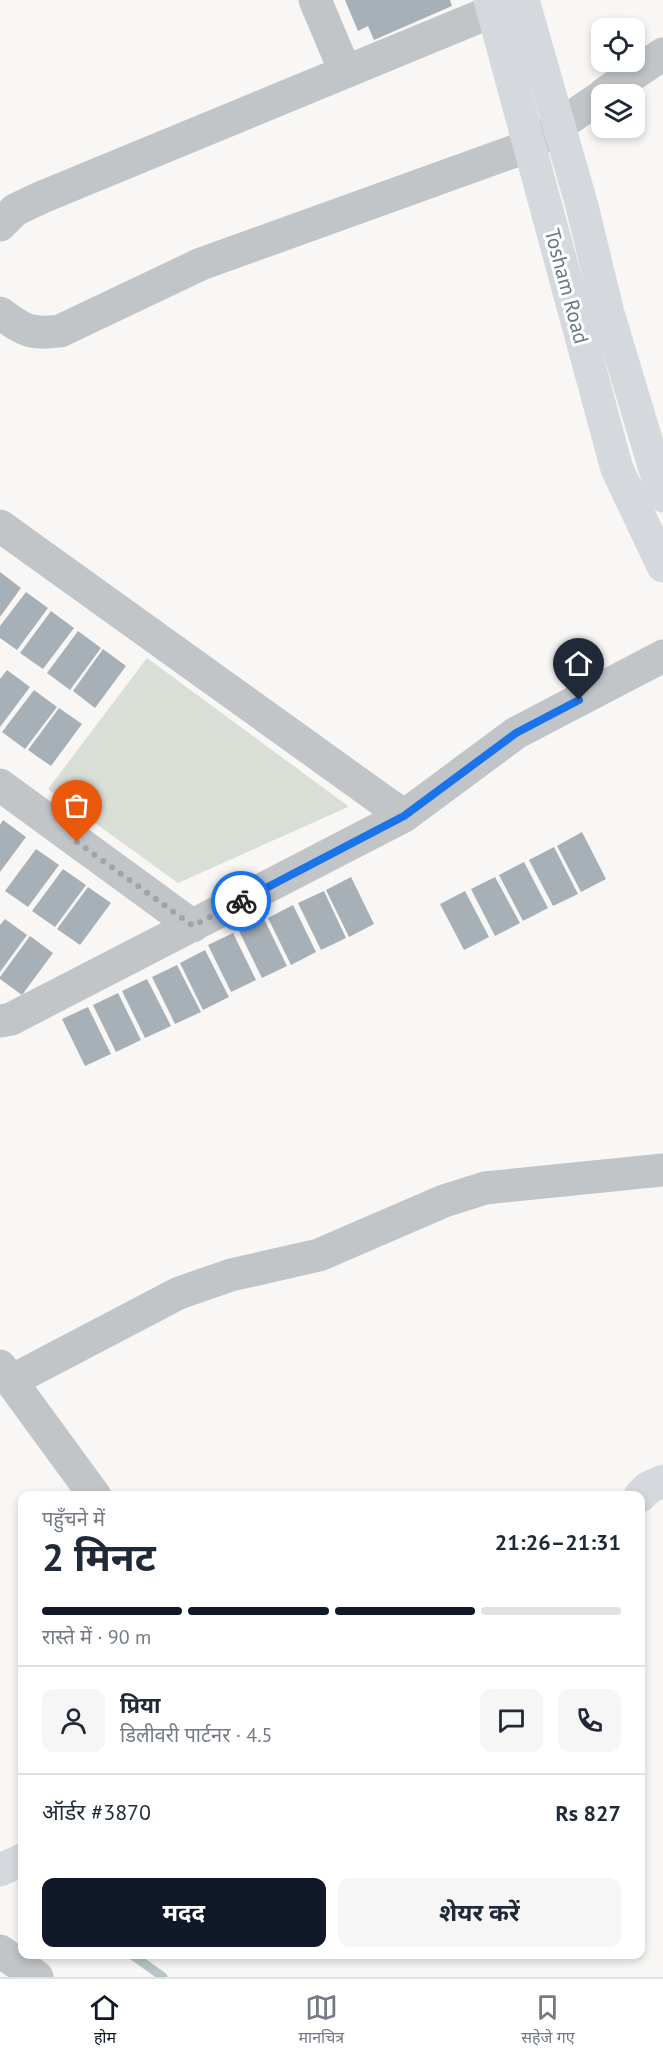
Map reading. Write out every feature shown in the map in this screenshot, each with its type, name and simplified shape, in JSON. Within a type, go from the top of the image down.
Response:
[{"type":"main road","name":"Tosham Road","points":[[502,4],[558,126],[582,206],[612,324],[663,496]]},
{"type":"main road","name":"Tosham Road","points":[[502,4],[529,146],[617,469],[663,566]]},
{"type":"main road","points":[[645,1491],[663,1481]]},
{"type":"main road","points":[[0,1870],[18,1862]]},
{"type":"street","points":[[315,0],[345,71]]},
{"type":"street","points":[[0,225],[15,210],[40,198],[502,4]]},
{"type":"street","points":[[619,84],[663,54]]},
{"type":"street","points":[[0,313],[25,331],[43,333],[60,331],[201,264],[529,146],[591,103]]},
{"type":"street","points":[[0,526],[404,816]]},
{"type":"street","points":[[0,1021],[11,1019],[404,816],[516,733],[663,656]]},
{"type":"street","points":[[0,785],[193,926]]},
{"type":"street","points":[[91,1491],[6,1374],[179,1293],[231,1275],[319,1255],[444,1201],[485,1188],[663,1170]]},
{"type":"street","points":[[0,1952],[37,1977]]},
{"type":"shaded area","points":[[147,658],[348,807],[178,883],[48,789]]},
{"type":"building","points":[[345,0],[450,0],[452,6],[374,40],[368,26],[358,31]]},
{"type":"building","points":[[0,572],[21,588],[0,617]]},
{"type":"building","points":[[26,592],[48,608],[17,650],[0,638],[0,626]]},
{"type":"building","points":[[51,611],[74,628],[43,669],[20,653]]},
{"type":"building","points":[[78,631],[101,648],[70,690],[47,673]]},
{"type":"building","points":[[103,649],[126,666],[95,708],[73,691]]},
{"type":"building","points":[[7,670],[30,687],[0,727],[0,679]]},
{"type":"building","points":[[34,690],[57,707],[25,749],[2,732]]},
{"type":"building","points":[[59,708],[82,724],[51,766],[28,750]]},
{"type":"building","points":[[3,820],[26,837],[0,872],[0,825]]},
{"type":"building","points":[[582,832],[606,879],[581,892],[557,846]]},
{"type":"building","points":[[554,847],[578,894],[553,906],[529,860]]},
{"type":"building","points":[[36,849],[59,865],[28,907],[5,891]]},
{"type":"building","points":[[524,862],[548,908],[523,921],[499,875]]},
{"type":"building","points":[[63,869],[86,885],[55,927],[32,911]]},
{"type":"building","points":[[351,877],[374,924],[349,937],[326,890]]},
{"type":"building","points":[[495,877],[520,923],[495,936],[471,889]]},
{"type":"building","points":[[88,887],[111,903],[80,945],[57,929]]},
{"type":"building","points":[[324,891],[346,938],[321,950],[298,903]]},
{"type":"building","points":[[465,891],[489,937],[464,950],[440,904]]},
{"type":"building","points":[[293,905],[316,952],[291,965],[268,918]]},
{"type":"building","points":[[5,919],[27,935],[0,972],[0,925]]},
{"type":"building","points":[[264,919],[287,966],[262,978],[239,931]]},
{"type":"building","points":[[233,933],[256,980],[231,992],[208,945]]},
{"type":"building","points":[[30,936],[53,953],[22,995],[0,977]]},
{"type":"building","points":[[205,950],[229,997],[203,1010],[180,963]]},
{"type":"building","points":[[177,965],[201,1012],[175,1024],[152,977]]},
{"type":"building","points":[[147,979],[171,1026],[145,1038],[122,991]]},
{"type":"building","points":[[118,993],[141,1040],[116,1052],[93,1005]]},
{"type":"building","points":[[88,1007],[111,1054],[85,1066],[62,1019]]},
{"type":"waterway","points":[[138,1959],[163,1977]]},
{"type":"way so far","points":[[77,842],[193,926],[241,901]]},
{"type":"route","points":[[241,901],[404,816],[516,733],[579,700]]}]
